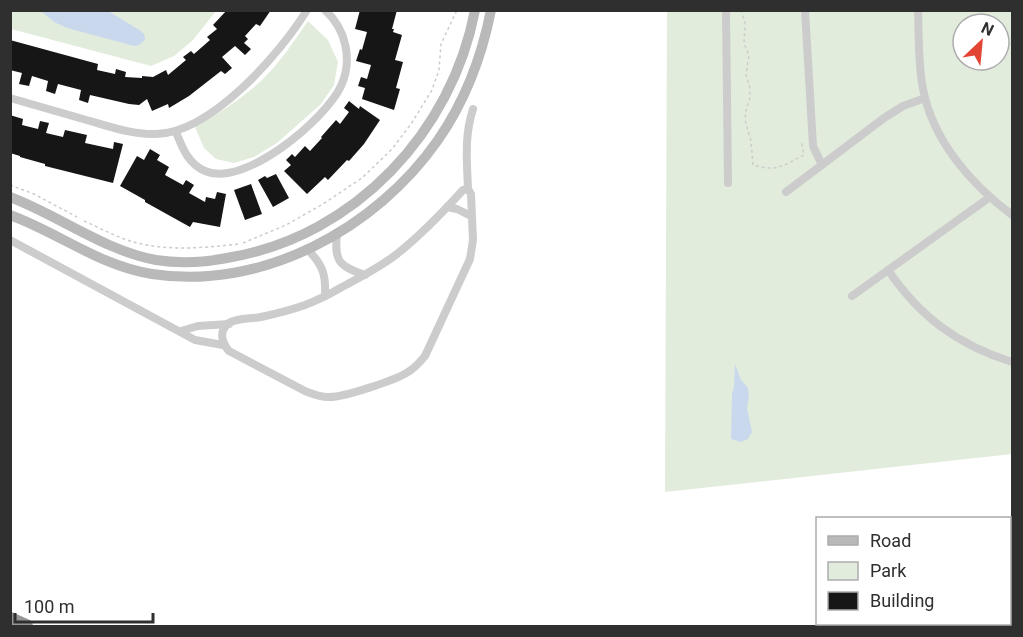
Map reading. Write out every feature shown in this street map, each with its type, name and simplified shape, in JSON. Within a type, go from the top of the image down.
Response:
[{"type":"highway","points":[[10,619],[26,627]]},
{"type":"street","points":[[10,98],[129,131],[157,134],[176,132],[216,109],[253,77],[281,47],[307,10]]},
{"type":"street","points":[[176,132],[184,151],[195,165],[202,171],[220,175],[229,174],[257,162],[295,138],[329,104],[341,86],[345,75],[347,65],[345,43],[336,22],[325,10]]},
{"type":"street","points":[[10,197],[38,208],[116,248],[157,260],[179,262],[222,259],[264,250],[285,242],[324,223],[363,197],[390,173],[414,146],[434,117],[451,86],[468,41],[475,10]]},
{"type":"street","points":[[10,215],[46,230],[99,258],[125,268],[153,274],[190,277],[234,273],[261,267],[308,250],[372,210],[391,194],[414,171],[439,139],[459,104],[476,66],[483,47],[491,10]]},
{"type":"street","points":[[726,10],[728,183]]},
{"type":"street","points":[[805,10],[813,143],[822,165]]},
{"type":"street","points":[[918,10],[921,74],[925,98],[931,115],[946,146],[967,173],[990,197],[1012,214]]},
{"type":"street","points":[[786,192],[893,112],[925,98]]},
{"type":"street","points":[[229,324],[223,329],[222,337],[229,351],[316,396],[339,396],[398,378],[417,365],[424,356],[467,268],[472,250],[471,192],[468,189],[466,140],[473,109]]},
{"type":"street","points":[[181,331],[198,326],[229,324],[284,311],[325,296],[365,275],[408,245],[464,190],[468,189]]},
{"type":"street","points":[[852,296],[990,197]]},
{"type":"street","points":[[447,207],[458,209],[471,216]]},
{"type":"street","points":[[337,233],[336,253],[339,260],[343,265],[365,275]]},
{"type":"street","points":[[10,240],[195,340],[224,345]]},
{"type":"street","points":[[308,250],[322,267],[325,296]]},
{"type":"street","points":[[888,270],[908,298],[932,321],[972,346],[1012,362]]},
{"type":"path","points":[[10,185],[34,194],[127,240],[162,248],[198,249],[241,244],[286,225],[323,204],[362,178],[392,149],[432,90],[439,70],[441,44],[457,10]]},
{"type":"path","points":[[741,10],[745,22],[744,44],[749,55],[746,75],[750,98],[745,120],[752,141],[753,165],[764,169],[777,168],[804,155],[802,144],[813,143]]},
{"type":"green space","points":[[10,11],[216,11],[193,40],[174,56],[151,66],[11,29]]},
{"type":"green space","points":[[667,11],[1012,11],[1012,454],[665,492]]},
{"type":"green space","points":[[308,21],[328,40],[338,62],[334,85],[321,104],[277,143],[254,157],[234,163],[216,159],[204,148],[195,127],[230,106],[261,81],[280,60]]},
{"type":"water","points":[[41,11],[108,11],[141,31],[145,40],[134,46],[67,28],[54,22]]},
{"type":"water","points":[[735,364],[741,380],[748,388],[747,408],[752,432],[748,439],[741,442],[731,439]]},
{"type":"building","points":[[227,10],[271,10],[260,26],[256,24],[245,36],[248,39],[244,43],[251,49],[245,55],[235,46],[222,57],[232,68],[225,74],[221,71],[189,96],[169,108],[168,104],[152,111],[147,99],[139,105],[90,95],[88,103],[79,100],[81,90],[58,84],[55,94],[46,91],[48,81],[32,76],[29,86],[19,84],[22,73],[10,70],[10,40],[98,64],[97,70],[115,74],[116,69],[126,72],[125,77],[153,77],[166,70],[168,75],[186,60],[183,57],[191,51],[194,54],[210,40],[207,37],[217,29],[213,25]]},
{"type":"building","points":[[360,10],[397,10],[392,29],[394,29],[393,32],[402,35],[395,60],[403,62],[396,88],[400,89],[394,110],[362,99],[365,88],[358,86],[361,77],[367,79],[371,65],[356,61],[367,32],[355,29]]},
{"type":"building","points":[[349,101],[380,120],[349,161],[347,160],[328,180],[325,177],[307,194],[284,171],[291,165],[286,160],[292,154],[295,157],[305,146],[310,151],[336,120],[340,124],[349,112],[344,108]]},
{"type":"building","points":[[10,115],[23,119],[22,125],[38,129],[40,121],[49,123],[46,133],[63,137],[65,130],[87,135],[85,143],[113,149],[114,142],[123,144],[113,183],[45,166],[45,164],[10,153]]},
{"type":"building","points":[[150,149],[160,155],[157,160],[169,167],[165,175],[183,185],[186,180],[194,185],[189,193],[205,202],[206,197],[215,199],[217,192],[226,194],[220,227],[193,222],[190,227],[120,186],[137,156],[144,160]]},
{"type":"building","points":[[276,174],[289,198],[273,207],[258,180]]},
{"type":"building","points":[[251,184],[262,214],[245,220],[234,190]]}]
